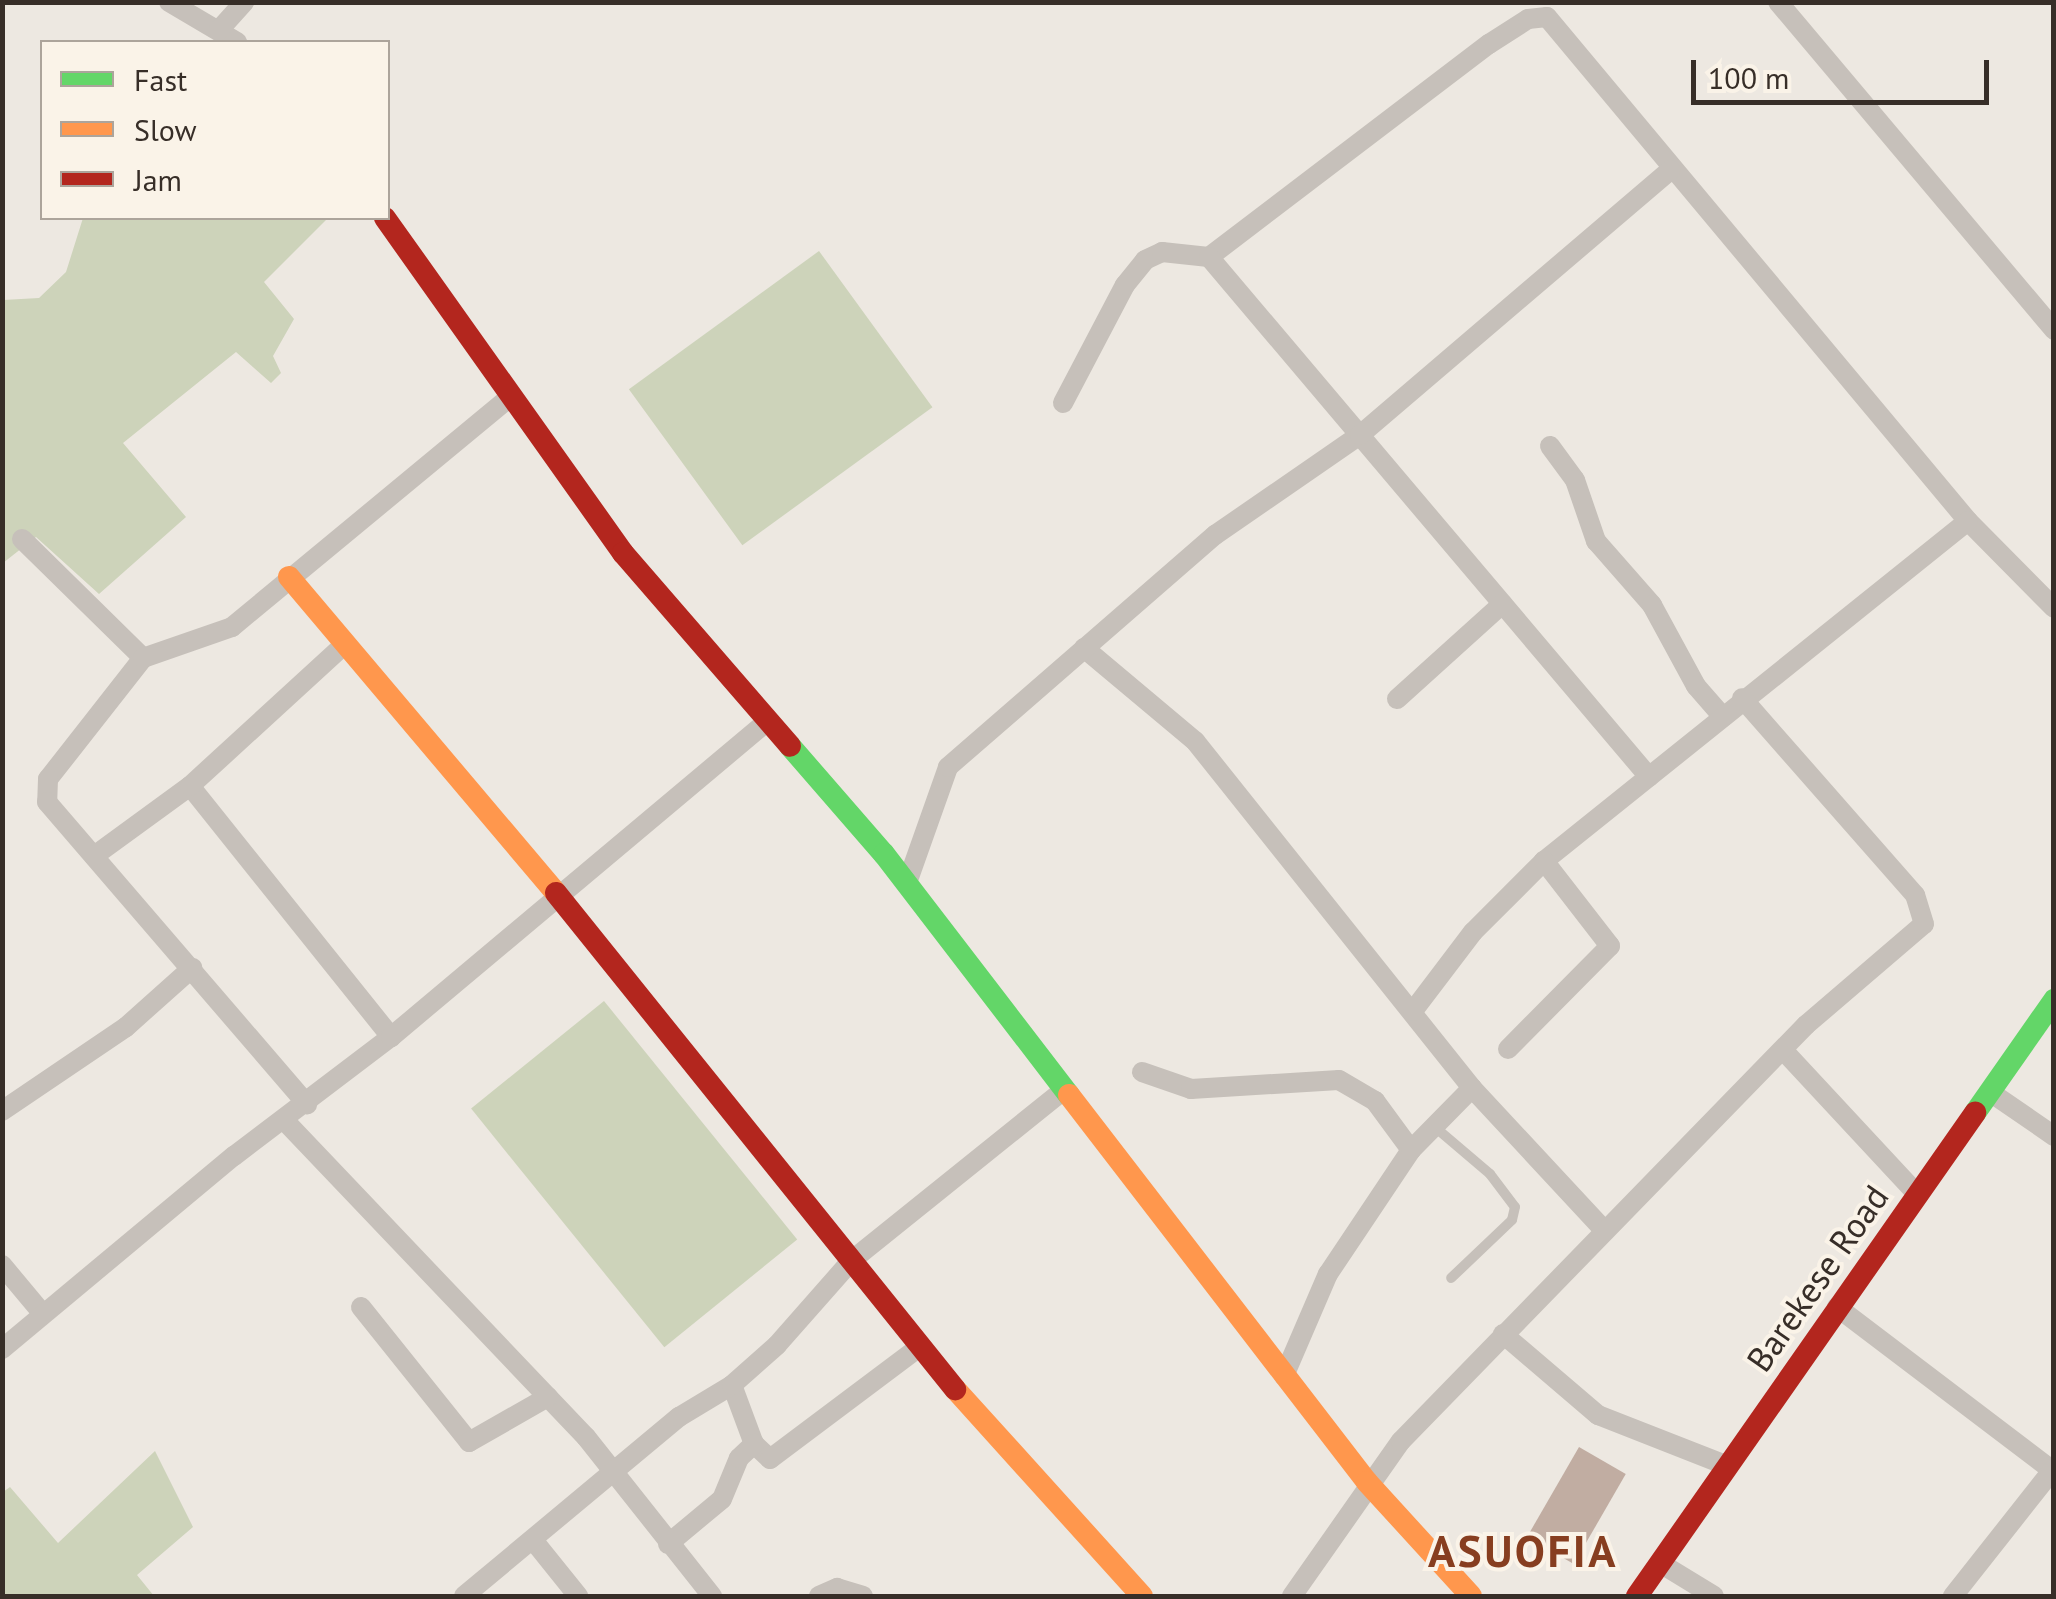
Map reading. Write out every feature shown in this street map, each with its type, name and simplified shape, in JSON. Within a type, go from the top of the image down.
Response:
[{"type":"street","points":[[169,2],[234,40]]},
{"type":"street","points":[[219,30],[244,2]]},
{"type":"street","points":[[1778,2],[2054,330]]},
{"type":"street","points":[[1064,404],[1125,285],[1145,260],[1162,252],[1208,257],[1528,19],[1547,17],[1569,37],[1670,170],[1968,522],[2054,608]]},
{"type":"street","points":[[908,883],[948,767],[1215,535],[1360,435],[1670,170]]},
{"type":"street","points":[[386,220],[624,553],[908,883],[1367,1482],[1471,1596]]},
{"type":"street","points":[[1208,257],[1649,777]]},
{"type":"street","points":[[307,1104],[94,856],[44,790],[143,658],[232,626],[511,396]]},
{"type":"street","points":[[1550,446],[1574,480],[1596,541],[1652,604],[1696,686],[1723,716]]},
{"type":"street","points":[[1413,1011],[1463,944],[1544,861],[1742,698],[1968,522]]},
{"type":"street","points":[[22,538],[143,658]]},
{"type":"street","points":[[289,577],[558,895],[918,1348],[1142,1596]]},
{"type":"street","points":[[1397,699],[1502,604]]},
{"type":"street","points":[[94,856],[190,786],[345,644]]},
{"type":"street","points":[[1084,648],[1195,741],[1472,1088],[1604,1230]]},
{"type":"street","points":[[1292,1596],[1367,1482],[1503,1334],[1784,1051],[1924,924],[1915,895],[1742,698]]},
{"type":"street","points":[[2,1349],[391,1037],[767,721]]},
{"type":"street","points":[[190,786],[391,1037]]},
{"type":"street","points":[[1508,1049],[1610,946],[1544,861]]},
{"type":"street","points":[[2,1111],[126,1028],[192,968]]},
{"type":"street","name":"Barekese Road","points":[[1637,1596],[2054,1000]]},
{"type":"street","points":[[1784,1051],[1918,1195]]},
{"type":"street","points":[[1142,1072],[1191,1089],[1340,1080],[1376,1100],[1412,1150]]},
{"type":"street","points":[[1284,1376],[1328,1274],[1412,1150],[1472,1088]]},
{"type":"street","points":[[464,1596],[679,1417],[732,1385],[777,1345],[851,1260],[1064,1090]]},
{"type":"street","points":[[1990,1092],[2054,1136]]},
{"type":"street","points":[[284,1120],[548,1397],[615,1472],[712,1596]]},
{"type":"street","points":[[2,1265],[43,1314]]},
{"type":"street","points":[[362,1307],[469,1442],[548,1397]]},
{"type":"street","points":[[1837,1307],[2053,1469],[1953,1596]]},
{"type":"street","points":[[1503,1334],[1598,1415],[1728,1466]]},
{"type":"street","points":[[732,1385],[754,1444],[770,1459],[918,1348]]},
{"type":"street","points":[[668,1544],[722,1498],[740,1458],[754,1444]]},
{"type":"street","points":[[533,1540],[578,1596]]},
{"type":"street","points":[[1660,1563],[1714,1596]]},
{"type":"street","points":[[818,1596],[837,1588],[863,1596]]},
{"type":"lane","points":[[1436,1128],[1490,1174],[1514,1207],[1512,1220],[1451,1278]]},
{"type":"green space","points":[[82,220],[326,220],[264,282],[294,319],[273,356],[281,373],[271,383],[236,352],[123,443],[186,517],[99,594],[36,537],[3,563],[3,300],[39,298],[66,272]]},
{"type":"green space","points":[[819,251],[932,407],[742,545],[629,389]]},
{"type":"green space","points":[[604,1001],[797,1240],[664,1347],[471,1109]]},
{"type":"green space","points":[[155,1451],[193,1527],[137,1575],[154,1596],[3,1596],[3,1492],[10,1487],[58,1543]]},
{"type":"building","points":[[1579,1447],[1626,1474],[1574,1564],[1527,1537]]},
{"type":"traffic: fast","points":[[790,746],[884,854],[1069,1095]]},
{"type":"traffic: fast","points":[[1975,1113],[2054,1000]]},
{"type":"traffic: slow","points":[[289,577],[556,893]]},
{"type":"traffic: slow","points":[[1069,1095],[1367,1482],[1471,1596]]},
{"type":"traffic: slow","points":[[955,1389],[1142,1596]]},
{"type":"traffic: jam","points":[[386,220],[623,553],[790,746]]},
{"type":"traffic: jam","points":[[556,893],[955,1389]]},
{"type":"traffic: jam","points":[[1637,1596],[1975,1113]]},
{"type":"district","name":"ASUOFIA","points":[[1523,1551]]}]
